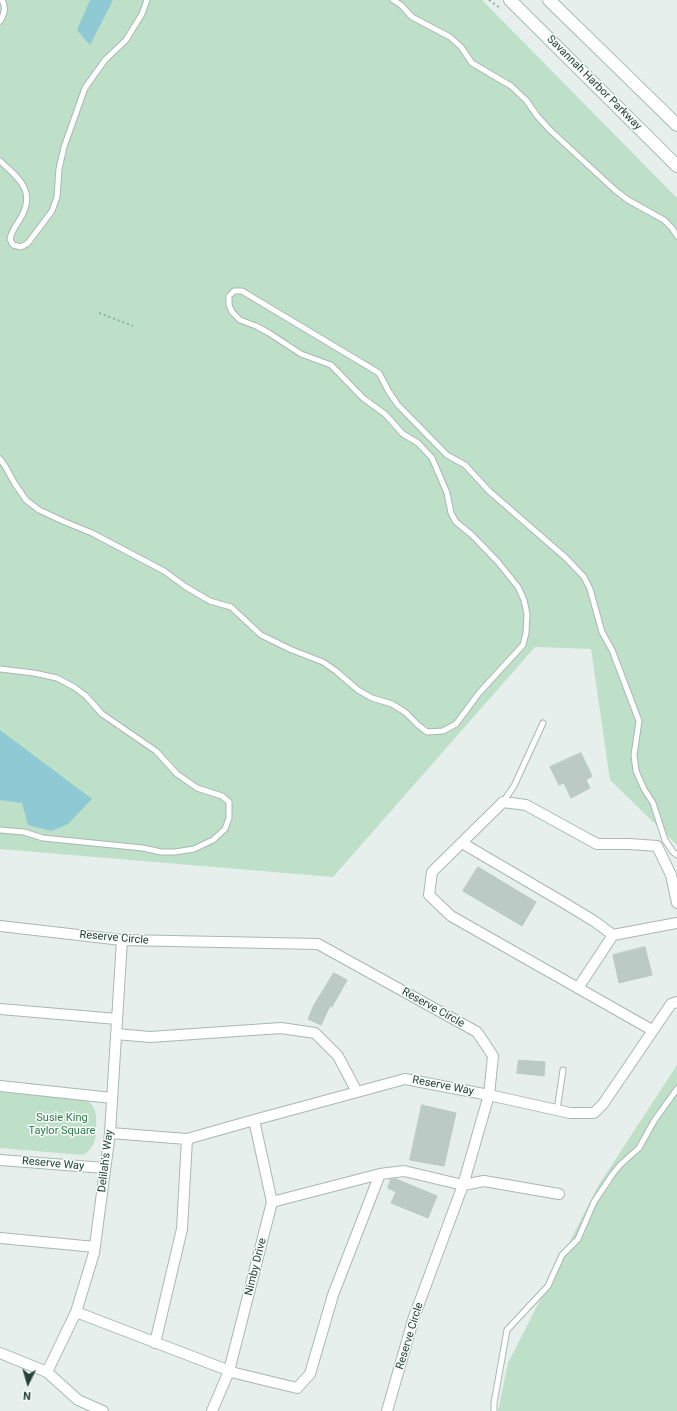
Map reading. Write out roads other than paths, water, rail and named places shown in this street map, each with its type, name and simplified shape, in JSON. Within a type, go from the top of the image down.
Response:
[{"type":"street","name":"Savannah Harbor Parkway","points":[[510,0],[677,166]]},
{"type":"street","points":[[549,0],[677,125]]},
{"type":"street","points":[[652,1030],[451,916],[429,895],[432,872],[503,802],[526,805],[596,844],[657,846],[671,875],[677,903]]},
{"type":"street","points":[[462,843],[567,904],[613,935],[677,923]]},
{"type":"street","name":"Reserve Circle","points":[[0,926],[122,940],[318,944],[477,1032],[493,1056],[489,1095],[463,1185],[414,1317],[387,1411]]},
{"type":"street","points":[[578,988],[613,935]]},
{"type":"street","name":"Delilah's Way","points":[[47,1372],[76,1312],[95,1247],[110,1133],[122,940]]},
{"type":"street","name":"Reserve Way","points":[[110,1133],[187,1139],[405,1079],[489,1095],[570,1113],[594,1112],[602,1104],[671,1004],[677,1002]]},
{"type":"street","points":[[0,1009],[117,1019]]},
{"type":"street","points":[[116,1034],[150,1037],[282,1028],[315,1033],[338,1056],[357,1092]]},
{"type":"street","points":[[0,1086],[112,1098]]},
{"type":"street","name":"Nimby Drive","points":[[212,1411],[229,1371],[272,1202],[254,1120]]},
{"type":"street","points":[[155,1343],[182,1229],[187,1139]]},
{"type":"street","name":"Reserve Way","points":[[0,1160],[105,1168]]},
{"type":"street","points":[[272,1202],[380,1174],[404,1171],[463,1185],[484,1181],[559,1194]]},
{"type":"street","points":[[76,1312],[229,1371],[297,1388],[310,1374],[333,1295],[380,1174]]},
{"type":"street","points":[[0,1238],[95,1247]]},
{"type":"street","points":[[0,1353],[47,1372],[78,1400],[104,1411]]},
{"type":"lane","points":[[0,21],[3,17],[4,4],[2,0]]},
{"type":"lane","points":[[0,161],[23,183],[27,193],[27,206],[21,219],[12,230],[10,239],[13,245],[21,247],[28,243],[52,211],[57,197],[59,169],[64,147],[85,88],[105,60],[126,40],[142,14],[147,0]]},
{"type":"lane","points":[[393,0],[401,5],[412,17],[450,37],[461,47],[472,62],[511,86],[526,100],[551,132],[615,190],[628,200],[664,220],[677,236]]},
{"type":"lane","points":[[0,459],[6,466],[15,484],[26,500],[39,510],[92,533],[164,571],[186,587],[210,601],[232,607],[261,635],[292,650],[323,662],[358,690],[372,698],[392,704],[405,712],[427,732],[444,731],[456,724],[479,693],[523,645],[526,633],[527,614],[524,600],[518,587],[488,551],[456,522],[451,513],[447,493],[432,458],[418,443],[404,434],[385,414],[363,398],[331,365],[301,354],[270,333],[240,320],[232,312],[229,305],[229,296],[234,292],[242,291],[379,373],[398,405],[447,454],[465,465],[489,491],[566,558],[584,577],[590,589],[602,632],[612,650],[639,720],[634,755],[636,771],[644,789],[653,803],[665,840],[673,852],[677,855]]},
{"type":"lane","points":[[0,669],[34,672],[57,678],[74,687],[86,696],[102,714],[156,751],[177,774],[197,788],[222,796],[229,802],[230,818],[224,829],[213,840],[194,849],[175,852],[161,852],[143,848],[43,838],[24,832],[0,830]]},
{"type":"lane","points":[[503,802],[514,786],[543,723]]},
{"type":"lane","points":[[557,1110],[563,1070]]},
{"type":"lane","points":[[494,1411],[494,1403],[507,1330],[548,1286],[562,1254],[578,1239],[594,1202],[620,1165],[639,1148],[654,1121],[677,1090]]},
{"type":"water","points":[[90,0],[113,0],[90,45],[77,30]]},
{"type":"water","points":[[0,730],[92,799],[68,824],[51,831],[28,825],[22,803],[0,800]]},
{"type":"park label","name":"Susie King Taylor Square","points":[[62,1124]]}]
